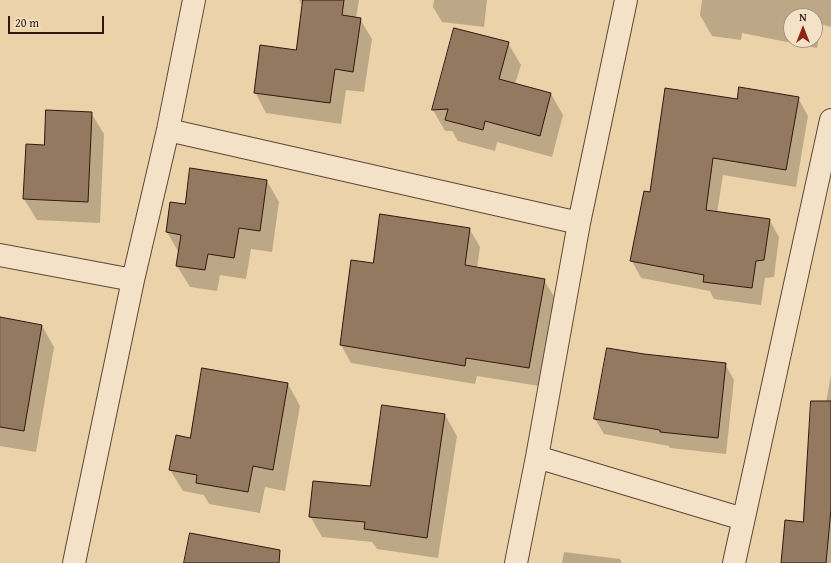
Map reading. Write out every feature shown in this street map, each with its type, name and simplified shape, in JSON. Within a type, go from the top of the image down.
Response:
[{"type":"street","points":[[74,563],[133,280],[168,130],[194,0]]},
{"type":"street","points":[[516,563],[537,458],[579,223],[626,0]]},
{"type":"street","points":[[734,563],[831,120]]},
{"type":"street","points":[[168,130],[579,223]]},
{"type":"street","points":[[0,255],[133,280]]},
{"type":"street","points":[[537,458],[743,519]]},
{"type":"building","points":[[303,0],[344,0],[342,15],[361,18],[353,72],[335,69],[330,103],[254,93],[260,45],[296,50]]},
{"type":"building","points":[[454,28],[509,42],[499,79],[551,93],[540,136],[485,121],[483,130],[445,120],[448,109],[432,110]]},
{"type":"building","points":[[739,87],[799,97],[786,170],[713,158],[706,210],[770,219],[764,260],[756,261],[752,288],[703,282],[704,275],[630,261],[644,191],[650,192],[665,88],[737,99]]},
{"type":"building","points":[[46,110],[92,112],[88,202],[23,199],[26,144],[44,145]]},
{"type":"building","points":[[190,168],[267,180],[260,231],[239,228],[234,258],[208,254],[205,270],[176,266],[181,235],[166,232],[170,202],[185,204]]},
{"type":"building","points":[[380,214],[470,228],[465,265],[545,279],[529,368],[466,358],[465,366],[340,345],[351,260],[373,263]]},
{"type":"building","points":[[0,317],[42,325],[24,431],[0,427]]},
{"type":"building","points":[[607,348],[644,354],[726,363],[718,438],[660,432],[660,430],[594,419]]},
{"type":"building","points":[[202,368],[288,383],[273,470],[253,466],[248,492],[196,483],[197,475],[169,470],[176,435],[190,438]]},
{"type":"building","points":[[811,401],[831,401],[831,509],[826,563],[781,563],[785,520],[803,522]]},
{"type":"building","points":[[382,405],[445,414],[427,538],[364,529],[365,522],[309,517],[313,481],[370,486]]},
{"type":"building","points":[[190,533],[280,550],[279,563],[184,563]]}]
